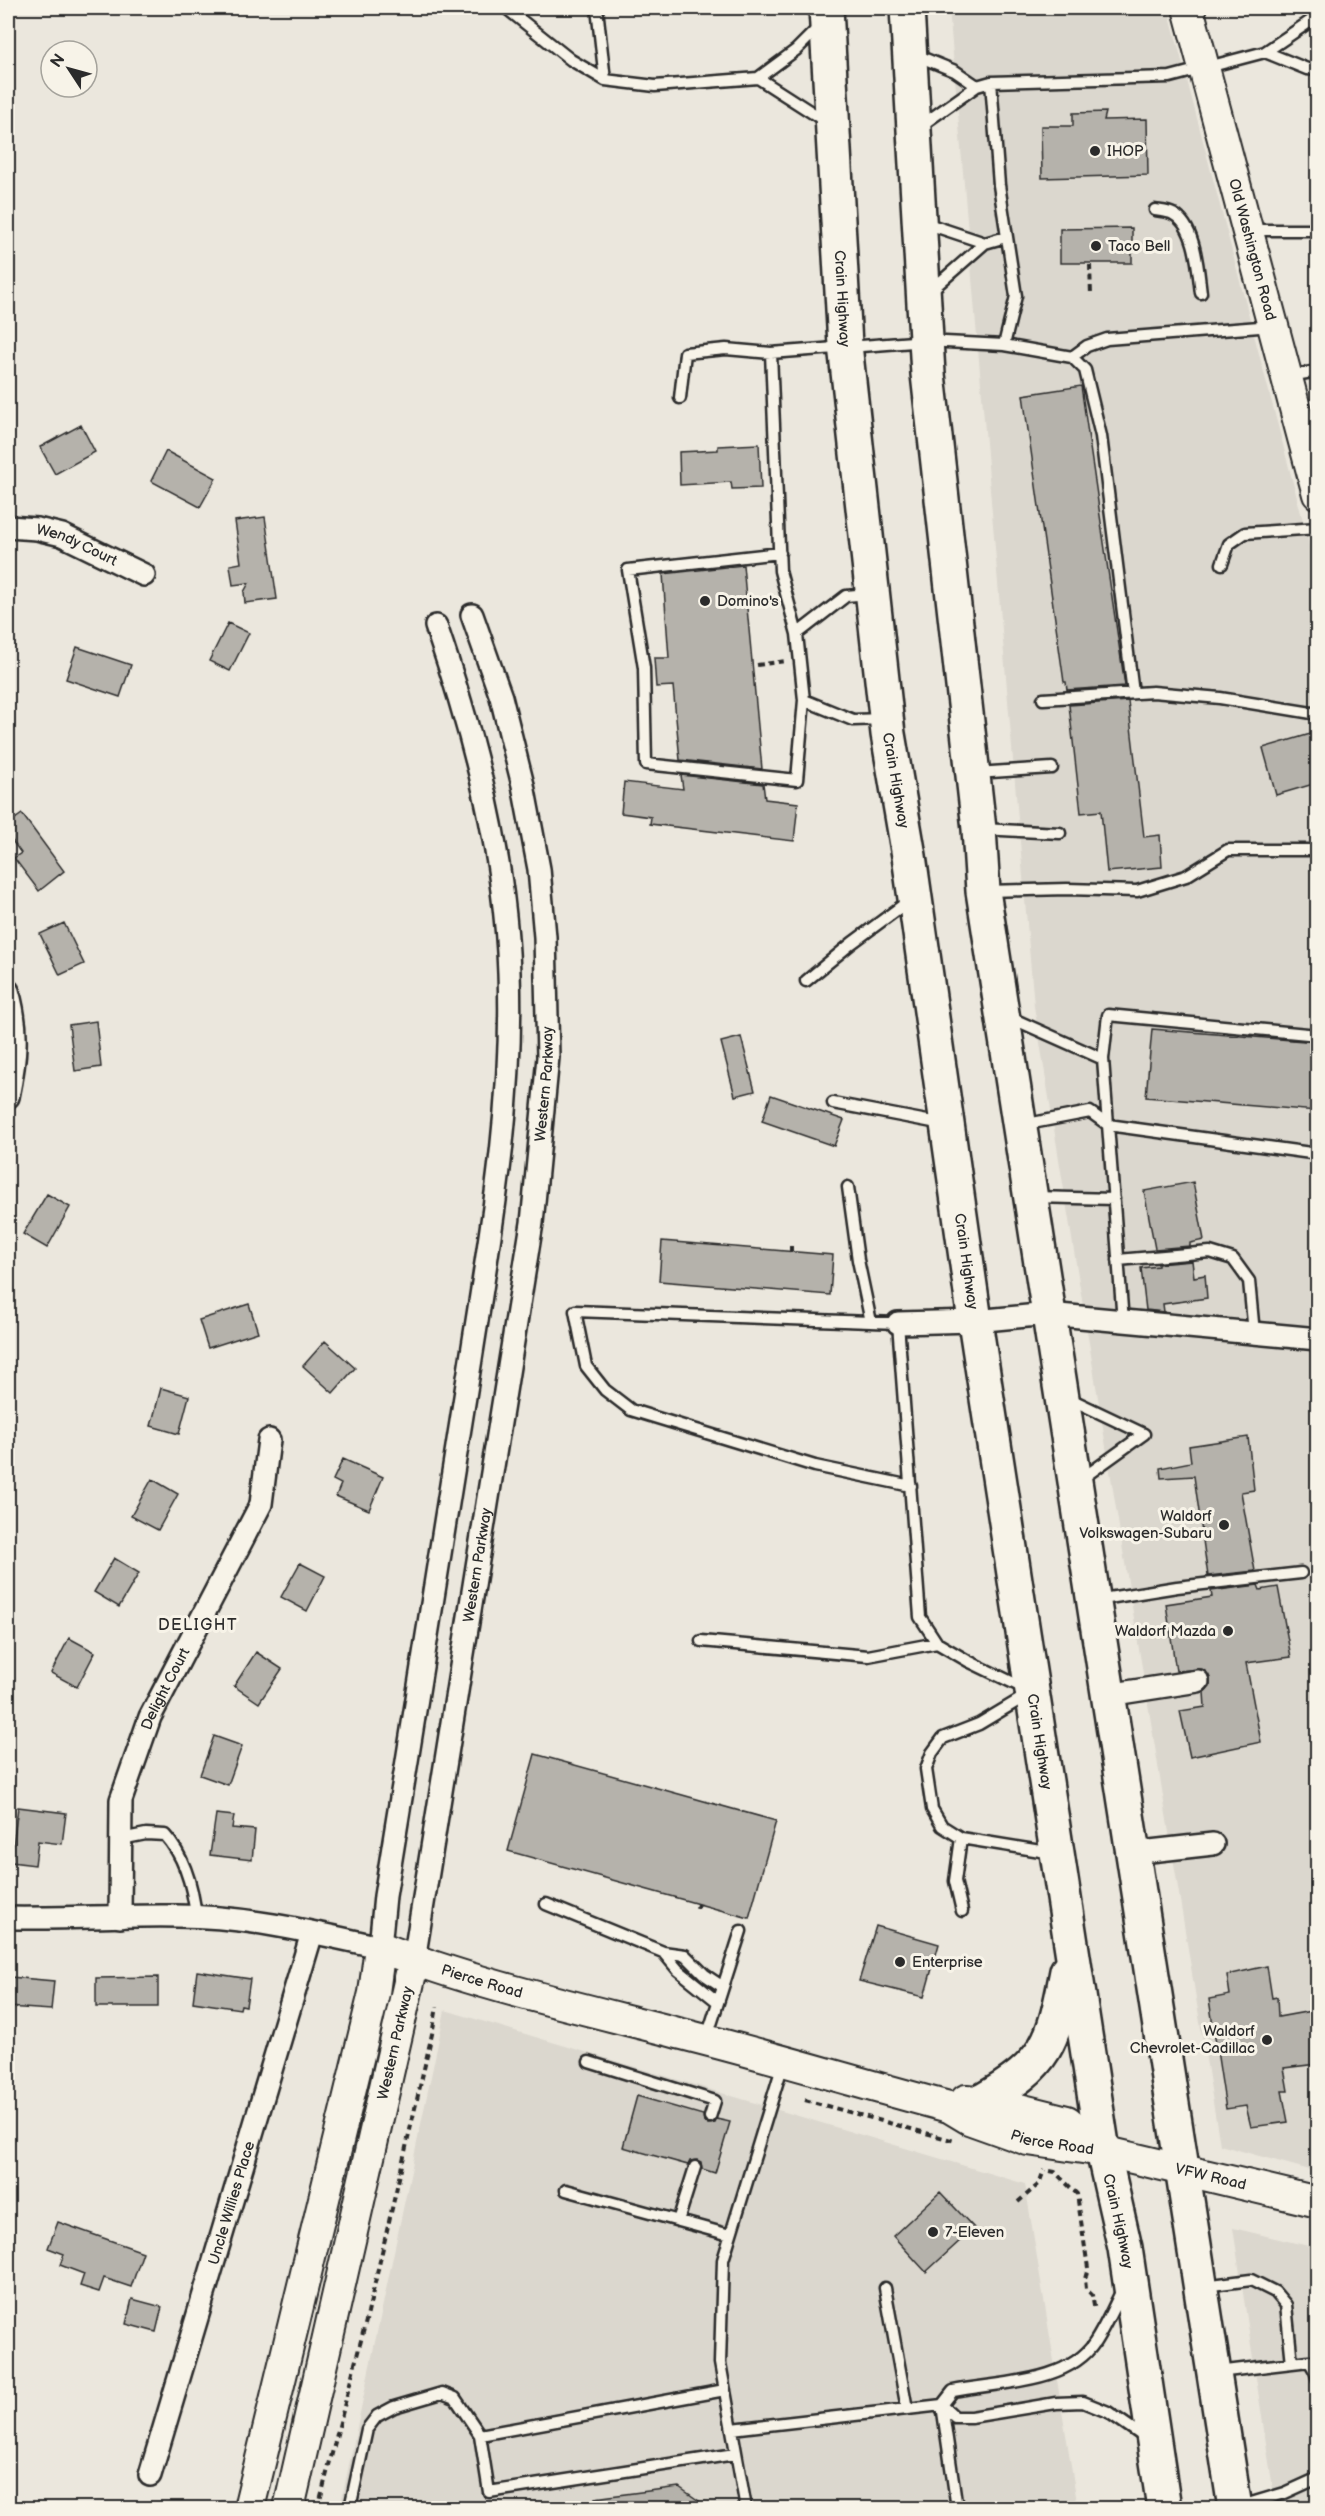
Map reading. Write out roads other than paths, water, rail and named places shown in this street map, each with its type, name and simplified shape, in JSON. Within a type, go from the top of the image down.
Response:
[{"type":"highway","points":[[907,8],[928,374],[979,829],[983,891],[1234,2508]]},
{"type":"highway","name":"Crain Highway","points":[[826,13],[845,345],[886,719],[915,896],[975,1321],[1103,2151],[1129,2276],[1164,2508]]},
{"type":"highway","points":[[982,2101],[1021,2077],[1040,2059],[1059,2013],[1071,1945]]},
{"type":"main road","name":"Old Washington Road","points":[[1188,8],[1317,494]]},
{"type":"main road","name":"Pierce Road","points":[[380,1947],[414,1960],[529,1995],[706,2040],[949,2107],[969,2119],[1028,2140],[1103,2151]]},
{"type":"main road","points":[[249,2508],[374,1993],[380,1947]]},
{"type":"main road","name":"Western Parkway","points":[[289,2508],[414,1960]]},
{"type":"main road","name":"Pierce Road","points":[[949,2107],[965,2100],[982,2101],[1067,2121],[1103,2151]]},
{"type":"main road","name":"VFW Road","points":[[1103,2151],[1317,2202]]},
{"type":"street","name":"Wendy Court","points":[[8,527],[38,529],[62,535],[144,575]]},
{"type":"street","name":"Western Parkway","points":[[414,1960],[532,1223],[549,1057],[545,937],[539,869],[523,785],[501,697],[472,615]]},
{"type":"street","points":[[380,1947],[385,1896],[459,1444],[507,1112],[509,973],[502,887],[488,811],[461,699],[436,626]]},
{"type":"street","points":[[8,991],[14,1014],[16,1056],[8,1097]]},
{"type":"street","points":[[898,1323],[975,1321],[1048,1314],[1317,1339]]},
{"type":"street","name":"Delight Court","points":[[120,1917],[121,1800],[150,1717],[261,1504],[269,1440]]},
{"type":"street","points":[[1108,1695],[1198,1681]]},
{"type":"street","points":[[1132,1853],[1213,1844]]},
{"type":"street","name":"Pierce Road","points":[[8,1918],[220,1918],[380,1947]]},
{"type":"street","name":"Uncle Willies Place","points":[[150,2475],[312,1933]]},
{"type":"lane","points":[[506,8],[571,60],[605,80],[655,86],[758,78],[796,50],[826,13]]},
{"type":"lane","points":[[597,8],[605,80]]},
{"type":"lane","points":[[914,131],[945,106],[977,86],[991,82],[1170,77],[1265,52],[1312,20],[1317,20]]},
{"type":"lane","points":[[1265,52],[1307,69],[1317,70]]},
{"type":"lane","points":[[909,53],[955,71],[977,86]]},
{"type":"lane","points":[[758,78],[833,127]]},
{"type":"lane","points":[[991,82],[999,185],[1016,296],[1004,345]]},
{"type":"lane","points":[[1155,210],[1174,214],[1188,230],[1195,252],[1201,293]]},
{"type":"lane","points":[[920,221],[985,243]]},
{"type":"lane","points":[[1247,230],[1317,230]]},
{"type":"lane","points":[[924,297],[985,243],[1006,237]]},
{"type":"lane","points":[[1072,357],[1087,346],[1107,339],[1273,326]]},
{"type":"lane","points":[[680,398],[685,353],[726,349],[771,353],[845,345],[926,341],[1004,345],[1072,357],[1085,370],[1101,436],[1133,693]]},
{"type":"lane","points":[[771,353],[780,553],[780,571],[797,634],[804,700],[797,780],[646,764],[644,668],[628,570],[780,553]]},
{"type":"lane","points":[[1286,376],[1317,371]]},
{"type":"lane","points":[[1222,564],[1229,543],[1245,533],[1317,528]]},
{"type":"lane","points":[[797,634],[846,596],[872,594]]},
{"type":"lane","points":[[1043,699],[1153,692],[1220,698],[1317,714]]},
{"type":"lane","points":[[804,700],[853,720],[886,719]]},
{"type":"lane","points":[[973,773],[1052,768]]},
{"type":"lane","points":[[979,829],[1060,833]]},
{"type":"lane","points":[[983,891],[1067,889],[1137,891],[1186,876],[1228,850],[1317,850]]},
{"type":"lane","points":[[806,981],[915,896]]},
{"type":"lane","points":[[1001,1013],[1103,1059]]},
{"type":"lane","points":[[1123,1322],[1103,1059],[1108,1015],[1317,1035]]},
{"type":"lane","points":[[833,1104],[947,1125]]},
{"type":"lane","points":[[1018,1126],[1090,1112],[1108,1125],[1317,1154]]},
{"type":"lane","points":[[848,1187],[858,1260],[871,1322]]},
{"type":"lane","points":[[1029,1197],[1114,1200]]},
{"type":"lane","points":[[1118,1260],[1210,1252],[1233,1259],[1249,1281],[1254,1333]]},
{"type":"lane","points":[[910,1486],[815,1466],[631,1410],[605,1390],[586,1366],[576,1311],[898,1323],[920,1617],[937,1643],[1032,1692]]},
{"type":"lane","points":[[1061,1395],[1144,1434],[1075,1484]]},
{"type":"lane","points":[[1093,1600],[1177,1587],[1301,1573]]},
{"type":"lane","points":[[702,1641],[868,1656],[937,1643]]},
{"type":"lane","points":[[1032,1692],[979,1724],[943,1738],[932,1753],[926,1770],[932,1809],[942,1826],[961,1838],[1057,1854]]},
{"type":"lane","points":[[121,1839],[146,1834],[165,1835],[176,1848],[193,1888],[196,1917]]},
{"type":"lane","points":[[961,1838],[955,1881],[962,1911]]},
{"type":"lane","points":[[546,1904],[663,1952],[685,1955],[705,1975],[723,1987]]},
{"type":"lane","points":[[706,2040],[741,1931]]},
{"type":"lane","points":[[663,1952],[678,1970],[718,2002]]},
{"type":"lane","points":[[746,2508],[720,2363],[720,2300],[723,2260],[784,2061]]},
{"type":"lane","points":[[589,2062],[715,2101],[710,2117]]},
{"type":"lane","points":[[678,2221],[695,2167]]},
{"type":"lane","points":[[566,2190],[730,2235]]},
{"type":"lane","points":[[732,2429],[942,2405],[953,2391],[1049,2376],[1078,2359],[1094,2344],[1129,2276]]},
{"type":"lane","points":[[1199,2286],[1251,2280],[1275,2292],[1286,2306],[1292,2363]]},
{"type":"lane","points":[[885,2288],[907,2409]]},
{"type":"lane","points":[[1212,2372],[1309,2361],[1317,2380]]},
{"type":"lane","points":[[480,2435],[725,2390]]},
{"type":"lane","points":[[350,2508],[367,2429],[377,2415],[394,2407],[442,2393],[455,2398],[480,2435],[489,2492],[735,2454]]},
{"type":"lane","points":[[942,2405],[955,2417],[971,2417],[1056,2403],[1083,2402],[1108,2412],[1154,2444]]},
{"type":"lane","points":[[942,2405],[957,2508]]},
{"type":"lane","points":[[1234,2508],[1285,2493],[1317,2478]]},
{"type":"place","name":"IHOP","points":[[1095,151]]},
{"type":"place","name":"Taco Bell","points":[[1096,246]]},
{"type":"place","name":"Domino's","points":[[705,601]]},
{"type":"place","name":"Waldorf Volkswagen-Subaru","points":[[1224,1525]]},
{"type":"place","name":"Waldorf Mazda","points":[[1228,1631]]},
{"type":"place","name":"Enterprise","points":[[900,1962]]},
{"type":"place","name":"Waldorf Chevrolet-Cadillac","points":[[1267,2040]]},
{"type":"place","name":"7-Eleven","points":[[933,2232]]},
{"type":"district","name":"DELIGHT","points":[[198,1625]]}]
